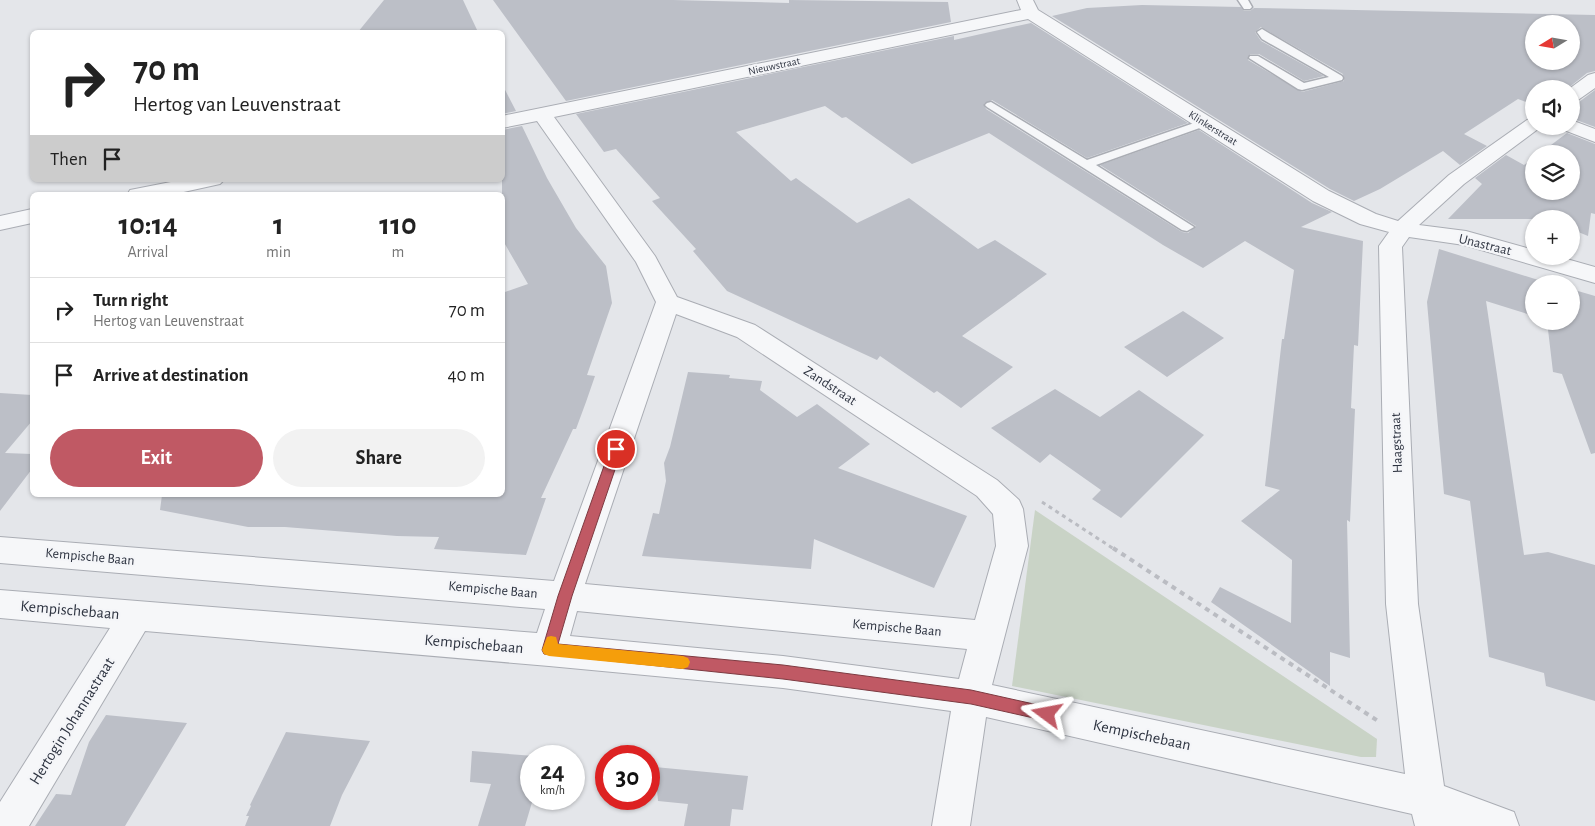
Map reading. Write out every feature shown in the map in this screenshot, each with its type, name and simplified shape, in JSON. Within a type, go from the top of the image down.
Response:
[{"type":"street","name":"Nieuwstraat","points":[[505,121],[1028,7]]},
{"type":"street","name":"Klinkerstraat","points":[[1028,7],[1204,123],[1320,196],[1368,219],[1402,229]]},
{"type":"street","points":[[1580,90],[1595,79]]},
{"type":"street","points":[[542,114],[648,261],[668,302],[565,596],[549,650]]},
{"type":"street","points":[[1580,130],[1595,136]]},
{"type":"street","name":"Haagstraat","points":[[1430,812],[1420,749],[1402,604],[1390,246],[1402,229],[1425,205],[1525,131]]},
{"type":"street","points":[[153,192],[203,182]]},
{"type":"street","points":[[0,223],[30,216]]},
{"type":"street","name":"Unastraat","points":[[1402,229],[1466,238],[1595,275]]},
{"type":"street","name":"Zandstraat","points":[[668,302],[746,331],[987,488],[1008,509]]},
{"type":"street","points":[[952,826],[971,697],[986,636],[1012,546],[1008,509]]},
{"type":"street","name":"Kempische Baan","points":[[0,550],[565,596],[986,636]]},
{"type":"street","name":"Kempischebaan","points":[[0,604],[549,650],[783,672],[971,697],[1430,812],[1500,826]]},
{"type":"street","name":"Hertogin Johannastraat","points":[[8,826],[136,616]]},
{"type":"lane","points":[[1254,58],[1302,87],[1338,78],[1266,38],[1262,32]]},
{"type":"lane","points":[[991,105],[1187,227]]},
{"type":"lane","points":[[1086,164],[1204,123]]},
{"type":"path","points":[[1008,509],[1036,497],[1420,749]]},
{"type":"shaded area","points":[[1035,510],[1377,739],[1376,757],[1361,757],[1012,686]]},
{"type":"building","points":[[384,0],[463,0],[477,30],[360,30]]},
{"type":"building","points":[[493,0],[673,0],[789,3],[789,0],[948,2],[951,22],[566,101]]},
{"type":"building","points":[[1142,5],[1241,7],[1244,11],[1250,11],[1254,8],[1595,15],[1595,71],[1587,73],[1578,80],[1525,80],[1525,102],[1518,99],[1464,134],[1487,146],[1460,165],[1443,151],[1380,189],[1354,201],[1330,189],[1052,16],[1087,8]],"holes":[[[1261,27],[1343,74],[1344,81],[1302,92],[1248,60],[1250,54],[1259,54],[1304,81],[1324,76],[1261,41],[1255,32]]]},
{"type":"building","points":[[1031,23],[1188,123],[1087,158],[992,100],[984,104],[986,109],[1182,232],[1188,233],[1196,226],[1100,165],[1199,130],[1312,203],[1332,212],[1301,227],[1363,241],[1358,346],[1354,345],[1351,408],[1355,409],[1350,522],[1347,520],[1350,658],[1330,652],[1330,686],[1211,602],[1220,587],[1291,623],[1292,560],[1241,521],[1280,490],[1265,486],[1282,339],[1284,339],[1294,270],[1245,241],[1203,268],[1163,245],[989,133],[912,164],[846,117],[842,118],[825,106],[736,132],[791,181],[796,178],[857,223],[909,198],[978,249],[995,240],[1047,274],[962,336],[1013,367],[961,408],[937,391],[934,393],[880,356],[877,360],[727,291],[693,251],[696,249],[652,201],[660,198],[616,149],[604,152],[576,114],[954,36],[954,40]]},
{"type":"building","points":[[505,90],[516,111],[505,113]]},
{"type":"building","points":[[1595,90],[1595,127],[1580,121],[1580,101]]},
{"type":"building","points":[[522,126],[547,178],[576,228],[606,266],[612,303],[587,375],[595,376],[576,429],[573,429],[541,498],[546,498],[526,555],[434,549],[439,537],[397,536],[285,527],[248,527],[160,510],[162,497],[505,497],[505,292],[528,284],[505,244],[505,192],[502,192],[502,182],[505,182],[505,129]]},
{"type":"building","points":[[1564,135],[1572,135],[1595,144],[1595,214],[1591,213],[1588,236],[1580,233],[1580,210],[1525,210],[1525,219],[1448,219],[1482,184],[1475,178],[1506,155],[1525,164],[1525,200],[1580,200],[1580,145],[1551,145]]},
{"type":"building","points":[[1439,249],[1525,276],[1525,313],[1486,301],[1524,555],[1548,552],[1595,565],[1595,701],[1546,686],[1544,673],[1489,657],[1470,501],[1444,494],[1427,302]]},
{"type":"building","points":[[1580,292],[1595,296],[1595,453],[1591,454],[1562,374],[1553,372],[1548,330],[1580,330]]},
{"type":"building","points":[[1183,311],[1224,338],[1167,377],[1124,347]]},
{"type":"building","points":[[688,372],[730,375],[729,378],[762,381],[760,390],[797,417],[817,404],[870,444],[838,468],[967,516],[934,588],[814,539],[811,569],[642,556],[653,513],[659,514],[666,481],[664,463],[670,447]]},
{"type":"building","points":[[1055,389],[1100,417],[1139,390],[1204,435],[1121,518],[1092,499],[1101,490],[1050,454],[1040,463],[991,428]]},
{"type":"building","points":[[0,393],[30,395],[30,423],[5,453],[30,454],[30,472],[0,511]]},
{"type":"building","points":[[106,715],[187,723],[125,826],[35,826],[56,794],[71,795],[89,742]]},
{"type":"building","points":[[286,732],[370,741],[342,795],[330,826],[245,826],[249,816],[246,816],[250,805]]},
{"type":"building","points":[[472,751],[520,755],[520,810],[530,810],[525,826],[478,826],[491,784],[470,782]]},
{"type":"building","points":[[660,767],[748,776],[743,810],[732,809],[730,826],[684,826],[688,804],[660,801]]},
{"type":"slow traffic","points":[[551,642],[549,650],[683,662]]},
{"type":"route","points":[[616,449],[565,596],[549,650],[783,672],[971,697],[1047,714]]}]
